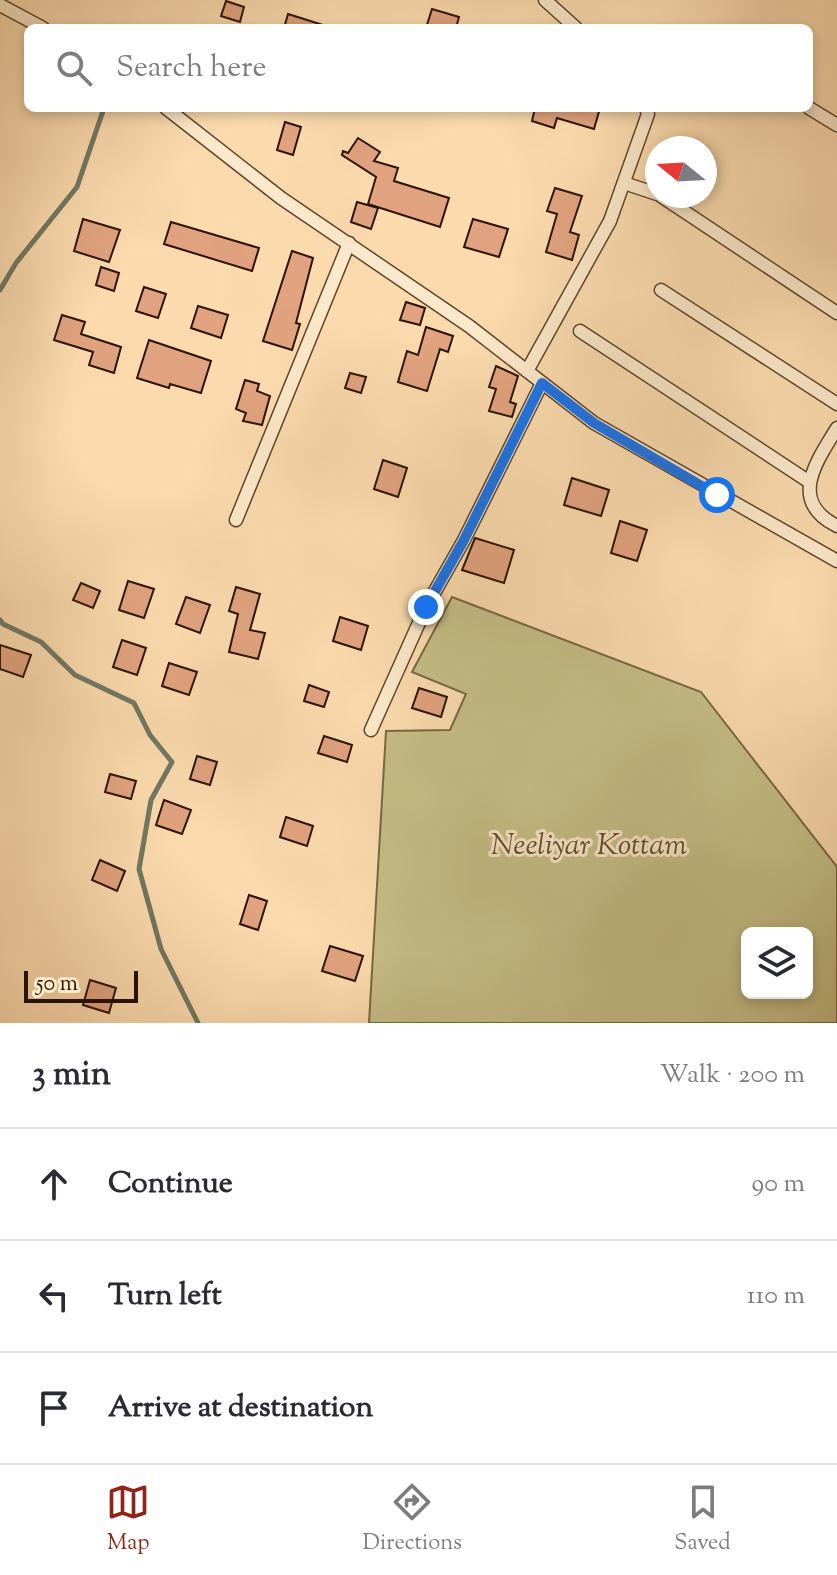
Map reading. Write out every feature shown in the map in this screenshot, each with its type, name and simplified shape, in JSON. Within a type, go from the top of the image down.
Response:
[{"type":"street","points":[[545,0],[572,24]]},
{"type":"street","points":[[0,5],[36,24]]},
{"type":"street","points":[[813,110],[837,125]]},
{"type":"street","points":[[171,112],[281,198],[469,326],[594,423],[837,561]]},
{"type":"street","points":[[527,371],[610,221],[647,112]]},
{"type":"street","points":[[624,183],[645,190]]},
{"type":"street","points":[[679,208],[837,313]]},
{"type":"street","points":[[236,520],[349,243]]},
{"type":"street","points":[[661,290],[837,404]]},
{"type":"street","points":[[580,331],[808,481]]},
{"type":"street","points":[[371,730],[426,607],[464,540],[542,383]]},
{"type":"street","points":[[837,428],[808,481],[810,498],[821,515],[837,526]]},
{"type":"green space","name":"Neeliyar Kottam","points":[[452,597],[701,692],[837,867],[837,1023],[369,1023],[386,731],[450,730],[466,694],[412,672]]},
{"type":"building","points":[[226,1],[244,7],[240,22],[221,16]]},
{"type":"building","points":[[432,9],[459,17],[457,24],[427,24]]},
{"type":"building","points":[[288,14],[320,24],[285,24]]},
{"type":"building","points":[[534,112],[599,112],[594,129],[557,118],[554,128],[532,121]]},
{"type":"building","points":[[285,122],[301,127],[293,155],[277,150]]},
{"type":"building","points":[[358,138],[380,152],[374,161],[398,168],[394,181],[449,198],[440,227],[368,204],[376,177],[342,155],[343,151],[348,153]]},
{"type":"building","points":[[555,188],[582,196],[570,232],[579,235],[572,260],[546,252],[557,214],[547,211]]},
{"type":"building","points":[[357,202],[378,208],[371,229],[351,222]]},
{"type":"building","points":[[83,219],[120,230],[109,262],[74,251]]},
{"type":"building","points":[[473,219],[508,229],[499,257],[464,247]]},
{"type":"building","points":[[171,222],[259,248],[252,271],[164,244]]},
{"type":"building","points":[[292,251],[313,258],[292,350],[263,341]]},
{"type":"building","points":[[101,267],[119,273],[114,291],[96,285]]},
{"type":"building","points":[[144,287],[166,294],[158,318],[136,311]]},
{"type":"building","points":[[406,302],[425,308],[420,325],[400,320]]},
{"type":"building","points":[[198,306],[228,315],[221,338],[191,328]]},
{"type":"building","points":[[62,315],[85,322],[81,334],[121,347],[114,373],[89,365],[93,352],[54,340]]},
{"type":"building","points":[[426,327],[453,336],[448,352],[440,349],[427,391],[398,382],[407,351],[418,355]]},
{"type":"building","points":[[149,340],[211,361],[201,393],[170,384],[169,388],[137,378]]},
{"type":"building","points":[[496,366],[518,376],[510,402],[516,404],[512,417],[489,411],[496,389],[489,387]]},
{"type":"building","points":[[350,373],[366,377],[361,393],[345,388]]},
{"type":"building","points":[[245,380],[259,384],[257,391],[270,396],[262,425],[243,421],[246,413],[236,409]]},
{"type":"building","points":[[383,460],[407,468],[398,497],[374,489]]},
{"type":"building","points":[[572,478],[609,490],[601,516],[564,505]]},
{"type":"building","points":[[620,521],[647,530],[637,561],[611,553]]},
{"type":"building","points":[[475,538],[514,550],[504,583],[462,570]]},
{"type":"building","points":[[128,581],[154,589],[144,618],[119,610]]},
{"type":"building","points":[[81,583],[100,591],[93,608],[73,600]]},
{"type":"building","points":[[236,587],[260,594],[250,630],[265,633],[258,659],[229,652],[238,614],[229,611]]},
{"type":"building","points":[[186,597],[210,605],[200,633],[176,624]]},
{"type":"building","points":[[340,617],[368,626],[361,650],[333,641]]},
{"type":"building","points":[[122,640],[146,648],[137,675],[113,667]]},
{"type":"building","points":[[0,645],[31,655],[23,677],[0,669]]},
{"type":"building","points":[[169,663],[197,672],[189,695],[162,686]]},
{"type":"building","points":[[309,685],[329,692],[324,707],[304,701]]},
{"type":"building","points":[[419,688],[447,697],[441,717],[412,708]]},
{"type":"building","points":[[324,736],[352,745],[347,762],[318,753]]},
{"type":"building","points":[[197,756],[217,762],[210,785],[190,779]]},
{"type":"building","points":[[110,774],[136,781],[131,799],[105,792]]},
{"type":"building","points":[[164,800],[191,810],[182,834],[156,825]]},
{"type":"building","points":[[286,817],[313,826],[307,846],[280,837]]},
{"type":"building","points":[[100,860],[125,871],[117,891],[92,880]]},
{"type":"building","points":[[249,895],[267,901],[258,930],[240,924]]},
{"type":"building","points":[[330,946],[363,956],[355,981],[322,971]]},
{"type":"building","points":[[90,980],[116,988],[109,1013],[83,1005]]},
{"type":"waterway","points":[[0,290],[16,263],[77,187],[103,112]]},
{"type":"waterway","points":[[0,620],[41,642],[75,675],[134,703],[150,735],[172,762],[151,800],[139,869],[161,949],[198,1023]]},
{"type":"route","points":[[426,607],[464,540],[542,383],[594,423],[717,495]]}]
